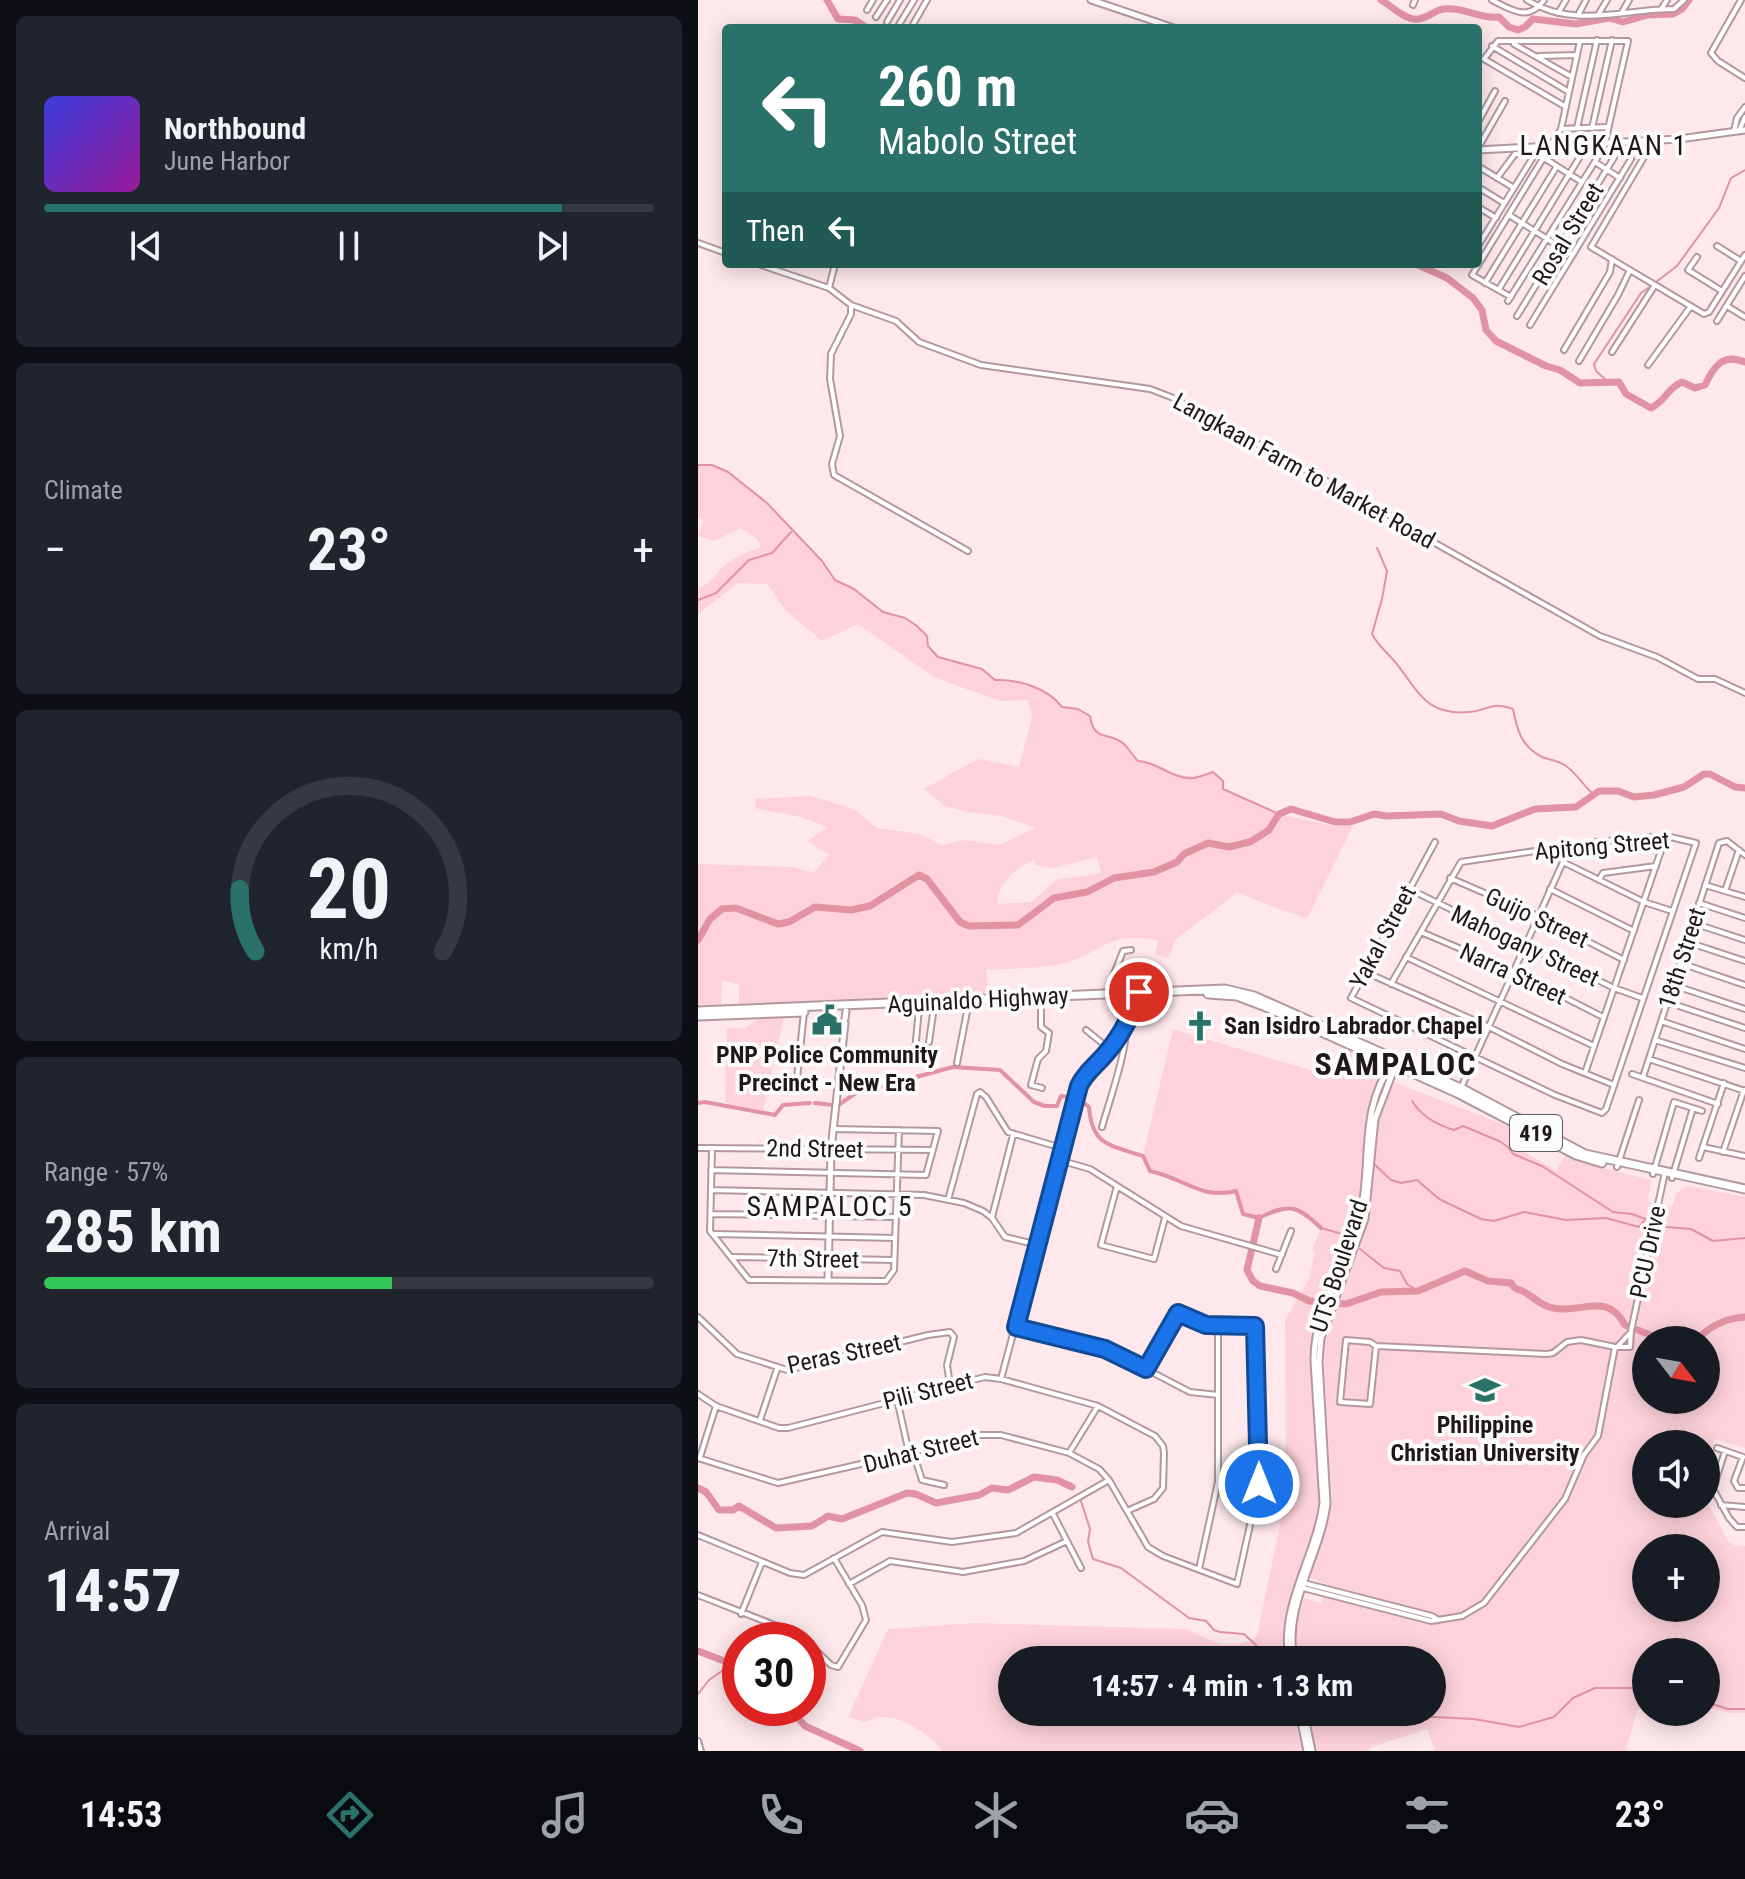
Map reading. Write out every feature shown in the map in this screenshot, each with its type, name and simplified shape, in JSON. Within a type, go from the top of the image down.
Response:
[{"type":"main road","points":[[1094,0],[1163,24]]},
{"type":"main road","points":[[1482,150],[1687,139],[1739,131]]},
{"type":"main road","name":"Aguinaldo Highway","points":[[792,1010],[844,1017],[969,1003],[1138,994],[1213,994],[1247,999],[1459,1090],[1576,1155],[1745,1191]]},
{"type":"main road","name":"Aguinaldo Highway","points":[[698,1014],[792,1010],[844,1017],[969,1003]]},
{"type":"main road","points":[[828,1280],[829,1172],[844,1017]]},
{"type":"main road","name":"UTS Boulevard","points":[[1289,1646],[1286,1628],[1323,1527],[1327,1504],[1319,1349],[1334,1293],[1365,1219],[1375,1119],[1395,1063]]},
{"type":"main road","points":[[1305,1726],[1310,1751]]},
{"type":"street","points":[[867,10],[873,0]]},
{"type":"street","points":[[876,17],[887,0]]},
{"type":"street","points":[[894,24],[888,21],[900,0]]},
{"type":"street","points":[[899,24],[914,0]]},
{"type":"street","points":[[913,24],[927,0]]},
{"type":"street","points":[[1492,0],[1517,13],[1526,14],[1539,7],[1544,0]]},
{"type":"street","points":[[1527,0],[1539,7],[1577,16],[1676,9],[1684,0]]},
{"type":"street","points":[[1558,13],[1566,0]]},
{"type":"street","points":[[1577,16],[1586,0]]},
{"type":"street","points":[[1598,15],[1607,0]]},
{"type":"street","points":[[1622,12],[1629,0]]},
{"type":"street","points":[[1661,9],[1667,0]]},
{"type":"street","points":[[1741,0],[1711,53],[1745,78]]},
{"type":"street","points":[[1577,128],[1597,40]]},
{"type":"street","points":[[1592,128],[1612,40]]},
{"type":"street","points":[[1476,268],[1472,275],[1510,299],[1605,144],[1628,41],[1498,41],[1492,46],[1484,59],[1566,107]]},
{"type":"street","points":[[1482,259],[1561,129],[1580,41]]},
{"type":"street","points":[[1512,43],[1572,77]]},
{"type":"street","points":[[1492,46],[1569,92]]},
{"type":"street","points":[[1536,56],[1577,55]]},
{"type":"street","points":[[1482,115],[1495,91]]},
{"type":"street","points":[[1482,144],[1505,101]]},
{"type":"street","points":[[1739,131],[1737,118],[1745,107]]},
{"type":"street","points":[[1739,131],[1745,117]]},
{"type":"street","points":[[1561,129],[1607,127]]},
{"type":"street","points":[[1647,141],[1647,152],[1590,244],[1707,314],[1745,255]]},
{"type":"street","name":"Rosal Street","points":[[1517,316],[1618,151]]},
{"type":"street","points":[[1482,239],[1535,154],[1515,154],[1497,178]]},
{"type":"street","points":[[1498,290],[1581,155]]},
{"type":"street","points":[[1544,158],[1582,182]]},
{"type":"street","points":[[1530,325],[1631,159]]},
{"type":"street","points":[[1595,162],[1620,178]]},
{"type":"street","points":[[1485,283],[1557,166]]},
{"type":"street","points":[[1482,169],[1514,188]]},
{"type":"street","points":[[1482,189],[1504,203]]},
{"type":"street","points":[[1482,209],[1496,218]]},
{"type":"street","points":[[1509,215],[1573,255]]},
{"type":"street","points":[[698,243],[722,252]]},
{"type":"street","points":[[1717,246],[1741,261]]},
{"type":"street","points":[[1697,257],[1688,270],[1722,291]]},
{"type":"street","points":[[1564,350],[1610,272],[1612,259]]},
{"type":"street","name":"Langkaan Farm to Market Road","points":[[770,268],[829,288],[851,305],[896,321],[919,342],[981,365],[1150,389],[1171,397],[1391,516],[1600,636],[1657,657],[1698,679],[1715,679],[1745,693]]},
{"type":"street","points":[[829,288],[834,268]]},
{"type":"street","points":[[1579,361],[1630,270]]},
{"type":"street","points":[[1717,321],[1745,276]]},
{"type":"street","points":[[1612,352],[1655,285]]},
{"type":"street","points":[[851,305],[851,314],[831,354],[830,379],[840,436],[832,464],[834,475],[968,551]]},
{"type":"street","points":[[1648,365],[1691,306]]},
{"type":"street","points":[[1726,306],[1745,316]]},
{"type":"street","points":[[1585,1073],[1666,836]]},
{"type":"street","name":"Apitong Street","points":[[1391,984],[1457,865],[1465,861],[1666,836],[1696,843],[1604,1112]]},
{"type":"street","name":"18th Street","points":[[1643,1077],[1719,843],[1722,841],[1739,850]]},
{"type":"street","name":"Yakal Street","points":[[1435,842],[1363,971],[1351,995],[1353,1000],[1555,1095],[1604,1112]]},
{"type":"street","points":[[1459,1090],[1563,862],[1560,847]]},
{"type":"street","points":[[1725,891],[1739,850],[1745,855]]},
{"type":"street","points":[[1563,862],[1644,902],[1672,911]]},
{"type":"street","points":[[1599,880],[1603,873],[1656,866]]},
{"type":"street","name":"Guijo Street","points":[[1450,878],[1538,916],[1624,960]]},
{"type":"street","points":[[1705,885],[1744,895]]},
{"type":"street","name":"Mahogany Street","points":[[1409,889],[1614,988],[1643,998]]},
{"type":"street","points":[[1550,889],[1634,931]]},
{"type":"street","points":[[1699,903],[1745,918]]},
{"type":"street","points":[[1693,923],[1745,940]]},
{"type":"street","name":"Narra Street","points":[[1421,932],[1513,971],[1604,1017]]},
{"type":"street","points":[[1687,942],[1745,961]]},
{"type":"street","points":[[1110,996],[1123,951],[1131,950]]},
{"type":"street","points":[[1406,957],[1594,1046]]},
{"type":"street","points":[[1680,963],[1745,985]]},
{"type":"street","points":[[1363,971],[1614,1085]]},
{"type":"street","points":[[1673,985],[1745,1009]]},
{"type":"street","points":[[1100,1057],[1110,1050],[1136,1005],[1138,994]]},
{"type":"street","points":[[1041,1000],[1041,1027],[1049,1033],[1046,1051],[1038,1059],[1031,1085],[1042,1088]]},
{"type":"street","points":[[1667,1002],[1745,1028]]},
{"type":"street","points":[[957,1063],[969,1003]]},
{"type":"street","points":[[929,1042],[934,1007]]},
{"type":"street","points":[[914,1062],[919,1008]]},
{"type":"street","points":[[787,1091],[796,1088],[804,1012]]},
{"type":"street","points":[[1661,1021],[1745,1049]]},
{"type":"street","points":[[1001,1379],[1075,1095],[1087,1071],[1124,1024]]},
{"type":"street","points":[[1102,1127],[1124,1045],[1127,1028],[1124,1024]]},
{"type":"street","points":[[1086,1030],[1107,1047]]},
{"type":"street","points":[[1655,1040],[1745,1068]]},
{"type":"street","points":[[1649,1059],[1744,1090],[1723,1152]]},
{"type":"street","points":[[1632,1074],[1718,1104]]},
{"type":"street","points":[[1699,1158],[1724,1083]]},
{"type":"street","points":[[948,1200],[975,1096],[980,1092],[1004,1128],[1013,1135],[1062,1148]]},
{"type":"street","points":[[1617,1165],[1639,1100]]},
{"type":"street","points":[[1654,1172],[1674,1102],[1702,1111]]},
{"type":"street","name":"PCU Drive","points":[[1615,1347],[1626,1343],[1631,1330],[1654,1222],[1693,1108]]},
{"type":"street","points":[[711,1170],[926,1175],[938,1131],[833,1129]]},
{"type":"street","points":[[712,1148],[710,1231],[749,1280],[886,1281],[894,1270],[899,1130]]},
{"type":"street","points":[[992,1218],[1013,1135]]},
{"type":"street","points":[[1703,1147],[1744,1156],[1745,1149]]},
{"type":"street","name":"2nd Street","points":[[698,1148],[932,1150]]},
{"type":"street","points":[[1059,1160],[1090,1169],[1181,1226],[1282,1255]]},
{"type":"street","points":[[1117,1186],[1101,1245],[1154,1259],[1165,1218]]},
{"type":"street","points":[[711,1190],[924,1195],[974,1206],[992,1218],[1005,1237],[1038,1245]]},
{"type":"street","points":[[711,1214],[896,1217]]},
{"type":"street","points":[[1276,1269],[1291,1231]]},
{"type":"street","points":[[713,1234],[895,1238]]},
{"type":"street","name":"7th Street","points":[[733,1257],[894,1260]]},
{"type":"street","points":[[1146,1369],[1178,1313],[1192,1321],[1218,1326],[1218,1482],[1199,1569]]},
{"type":"street","name":"Peras Street","points":[[698,1317],[737,1354],[777,1369],[796,1369],[945,1331],[954,1337],[947,1365],[950,1385]]},
{"type":"street","name":"Duhat Street","points":[[699,1458],[778,1483],[989,1434],[1069,1453],[1099,1469],[1109,1480],[1148,1547],[1237,1584],[1259,1484],[1255,1326],[1218,1326]]},
{"type":"street","points":[[1016,1327],[1105,1349],[1190,1392],[1218,1395]]},
{"type":"street","points":[[1302,1585],[1438,1620],[1462,1616],[1484,1603],[1565,1499],[1584,1455],[1598,1436],[1615,1347],[1581,1340],[1567,1342],[1547,1354],[1376,1346],[1370,1342],[1346,1340],[1340,1402],[1370,1404],[1376,1346]]},
{"type":"street","points":[[760,1421],[777,1369]]},
{"type":"street","name":"Pili Street","points":[[698,1394],[716,1406],[788,1428],[950,1385],[985,1377],[1001,1379],[1098,1406],[1155,1436],[1163,1446],[1163,1488],[1154,1499],[1127,1511]]},
{"type":"street","points":[[897,1399],[911,1453],[922,1480],[944,1485]]},
{"type":"street","points":[[699,1458],[716,1406]]},
{"type":"street","points":[[1069,1453],[1098,1406]]},
{"type":"street","points":[[1720,1449],[1744,1458],[1734,1481],[1738,1488],[1745,1488]]},
{"type":"street","points":[[1725,1451],[1713,1489],[1737,1527],[1745,1527]]},
{"type":"street","points":[[698,1535],[798,1575],[809,1573],[882,1532],[952,1542],[1016,1533],[1109,1480]]},
{"type":"street","points":[[1721,1505],[1745,1507]]},
{"type":"street","points":[[1053,1514],[1081,1568]]},
{"type":"street","points":[[849,1584],[890,1561],[963,1572],[1024,1561],[1067,1541]]},
{"type":"street","points":[[826,1660],[838,1667],[866,1620],[862,1605],[834,1558]]},
{"type":"street","points":[[741,1614],[762,1562]]},
{"type":"street","points":[[698,1595],[764,1622]]},
{"type":"street","points":[[698,1741],[701,1751]]},
{"type":"shaded area","points":[[698,465],[712,465],[728,472],[767,503],[822,561],[835,580],[854,589],[883,612],[905,618],[917,626],[927,636],[928,646],[938,657],[982,669],[995,680],[1032,686],[1062,707],[1078,709],[1090,716],[1095,730],[1124,744],[1138,761],[1159,765],[1179,775],[1213,772],[1223,781],[1223,789],[1279,814],[1334,826],[1353,826],[1307,919],[1237,893],[1175,940],[1169,958],[1155,955],[1158,941],[1142,938],[1119,940],[1060,964],[986,970],[989,997],[739,1004],[739,985],[722,980],[721,1005],[698,1006],[698,864],[794,867],[813,873],[829,855],[807,841],[827,828],[801,818],[755,808],[756,799],[811,796],[854,809],[877,828],[920,834],[942,845],[964,840],[1000,845],[1035,828],[1002,816],[945,806],[924,789],[978,759],[1019,767],[1032,717],[1028,700],[1001,701],[935,678],[858,624],[822,641],[786,611],[767,584],[738,583],[698,614],[698,588],[725,565],[761,547],[757,539],[741,528],[714,541],[698,536],[703,521],[698,517]],"holes":[[[1097,857],[1101,873],[1056,880],[1031,902],[997,904],[1001,889],[1009,877],[1034,860],[1036,865],[1053,868]]]},
{"type":"shaded area","points":[[784,1017],[763,1111],[725,1103],[727,1028],[745,1028],[758,1019]]},
{"type":"shaded area","points":[[1173,1029],[1340,1079],[1346,1048],[1385,1066],[1365,1126],[1358,1213],[1316,1324],[1311,1361],[1320,1503],[1316,1524],[1290,1599],[1284,1646],[998,1646],[998,1726],[1298,1726],[1303,1751],[942,1751],[918,1729],[896,1719],[875,1718],[866,1722],[848,1717],[888,1629],[975,1623],[1187,1629],[1204,1638],[1231,1645],[1257,1636],[1284,1505],[1285,1320],[1309,1279],[1315,1252],[1312,1250],[1321,1228],[1292,1209],[1278,1210],[1259,1218],[1243,1214],[1235,1191],[1209,1194],[1170,1175],[1150,1171],[1143,1156]]},
{"type":"shaded area","name":"Philippine Christian University","points":[[1393,1082],[1534,1136],[1525,1152],[1556,1171],[1566,1154],[1587,1164],[1651,1180],[1648,1202],[1672,1207],[1676,1193],[1688,1186],[1745,1197],[1745,1448],[1720,1441],[1720,1430],[1632,1430],[1632,1518],[1716,1518],[1728,1541],[1745,1546],[1745,1713],[1720,1711],[1720,1638],[1632,1638],[1633,1726],[1626,1751],[1435,1751],[1427,1729],[1371,1747],[1368,1751],[1315,1751],[1310,1726],[1446,1726],[1446,1646],[1298,1646],[1297,1629],[1304,1598],[1321,1603],[1328,1585],[1310,1578],[1332,1504],[1323,1348],[1368,1216],[1378,1118]]},
{"type":"waterway","points":[[827,0],[838,19],[855,20],[861,24]]},
{"type":"waterway","points":[[1381,0],[1410,18],[1418,19],[1440,10],[1452,9],[1499,17],[1509,27],[1518,30],[1533,19],[1576,24],[1609,18],[1623,22],[1648,15],[1673,14],[1689,0]]},
{"type":"waterway","points":[[1656,282],[1677,266],[1719,208],[1731,178],[1745,170]]},
{"type":"waterway","points":[[1425,268],[1447,278],[1473,298],[1482,310],[1486,330],[1496,341],[1560,370],[1580,383],[1619,382],[1626,394],[1651,408],[1682,382],[1695,388],[1705,385],[1712,372],[1725,360],[1745,362]]},
{"type":"waterway","points":[[1607,381],[1596,371],[1594,364],[1641,293],[1651,286]]},
{"type":"waterway","points":[[698,465],[712,465],[728,472],[767,503],[822,561],[835,580],[854,589],[883,612],[905,618],[917,626],[927,636],[928,646],[938,657],[982,669],[995,680],[1023,683],[1041,690],[1062,707],[1078,709],[1090,716],[1095,730],[1124,744],[1138,761],[1186,778],[1213,772],[1223,781],[1223,789],[1279,814]]},
{"type":"waterway","points":[[698,600],[716,593],[749,560],[772,553],[791,532]]},
{"type":"waterway","points":[[1377,548],[1387,571],[1372,634],[1425,700],[1433,706],[1455,712],[1494,706],[1513,709],[1518,731],[1529,748],[1542,757],[1566,766],[1593,794]]},
{"type":"waterway","points":[[698,940],[710,919],[722,909],[736,908],[778,924],[789,922],[815,907],[851,910],[870,906],[919,875],[927,879],[960,922],[969,926],[1018,925],[1054,898],[1087,892],[1114,878],[1154,872],[1208,843],[1229,847],[1250,842],[1269,830],[1279,814],[1291,809],[1335,822],[1350,822],[1374,814],[1441,814],[1459,821],[1492,826],[1535,809],[1576,807],[1599,791],[1618,791],[1634,797],[1654,795],[1684,787],[1704,774],[1745,788]]},
{"type":"waterway","points":[[840,1104],[863,1088],[879,1087],[953,1067],[1000,1070],[1034,1102],[1045,1106],[1057,1106],[1061,1096],[1068,1097]]},
{"type":"waterway","points":[[1079,1099],[1089,1107],[1094,1130],[1099,1137],[1112,1146],[1143,1156],[1150,1171],[1213,1193],[1236,1191],[1243,1214],[1259,1218],[1278,1210],[1292,1209],[1321,1228]]},
{"type":"waterway","points":[[1412,1101],[1420,1112],[1436,1123],[1454,1130],[1463,1126],[1499,1141],[1513,1154],[1542,1166],[1613,1212],[1632,1214],[1667,1227],[1691,1229],[1713,1241],[1745,1238]]},
{"type":"waterway","points":[[698,1103],[775,1115],[783,1105],[810,1103]]},
{"type":"waterway","points":[[815,1103],[833,1105]]},
{"type":"waterway","points":[[1374,1164],[1391,1180],[1401,1183],[1417,1180],[1439,1199],[1481,1219],[1494,1221],[1524,1212],[1566,1220],[1606,1218],[1639,1227],[1644,1221]]},
{"type":"waterway","points":[[1259,1218],[1247,1270],[1253,1281],[1309,1301],[1346,1304],[1381,1292],[1418,1291],[1465,1271],[1488,1281],[1511,1283],[1516,1289],[1549,1307],[1602,1306],[1632,1328]]},
{"type":"waterway","points":[[1321,1228],[1346,1235]]},
{"type":"waterway","points":[[1360,1249],[1384,1268],[1400,1271],[1407,1284],[1418,1291]]},
{"type":"waterway","points":[[1716,1326],[1745,1317]]},
{"type":"waterway","points":[[698,1488],[706,1492],[719,1510],[733,1510],[739,1506],[776,1528],[812,1526],[828,1516],[842,1519],[907,1493],[936,1503],[979,1495],[992,1488],[1008,1490],[1034,1477],[1057,1480],[1072,1487]]},
{"type":"waterway","points":[[1081,1501],[1090,1529],[1088,1542],[1093,1559],[1121,1568],[1189,1618],[1206,1621],[1220,1632],[1244,1634],[1257,1646]]},
{"type":"waterway","points":[[698,1651],[722,1660]]},
{"type":"waterway","points":[[698,1694],[709,1680],[722,1671]]},
{"type":"waterway","points":[[1446,1718],[1519,1727],[1554,1717],[1573,1698],[1595,1688],[1632,1688]]},
{"type":"waterway","points":[[1720,1706],[1745,1709]]},
{"type":"waterway","points":[[805,1726],[860,1751]]},
{"type":"place","name":"PNP Police Community Precinct - New Era","points":[[827,1020]]},
{"type":"place","name":"San Isidro Labrador Chapel","points":[[1200,1026]]},
{"type":"place","name":"Philippine Christian University","points":[[1485,1390]]},
{"type":"district","name":"LANGKAAN 1","points":[[1604,145]]},
{"type":"district","name":"SAMPALOC","points":[[1396,1064]]},
{"type":"district","name":"SAMPALOC 5","points":[[830,1206]]},
{"type":"route","points":[[1139,992],[1136,1005],[1120,1033],[1106,1054],[1087,1071],[1079,1086],[1016,1327],[1105,1349],[1146,1369],[1178,1313],[1206,1325],[1255,1326],[1259,1484]]}]
